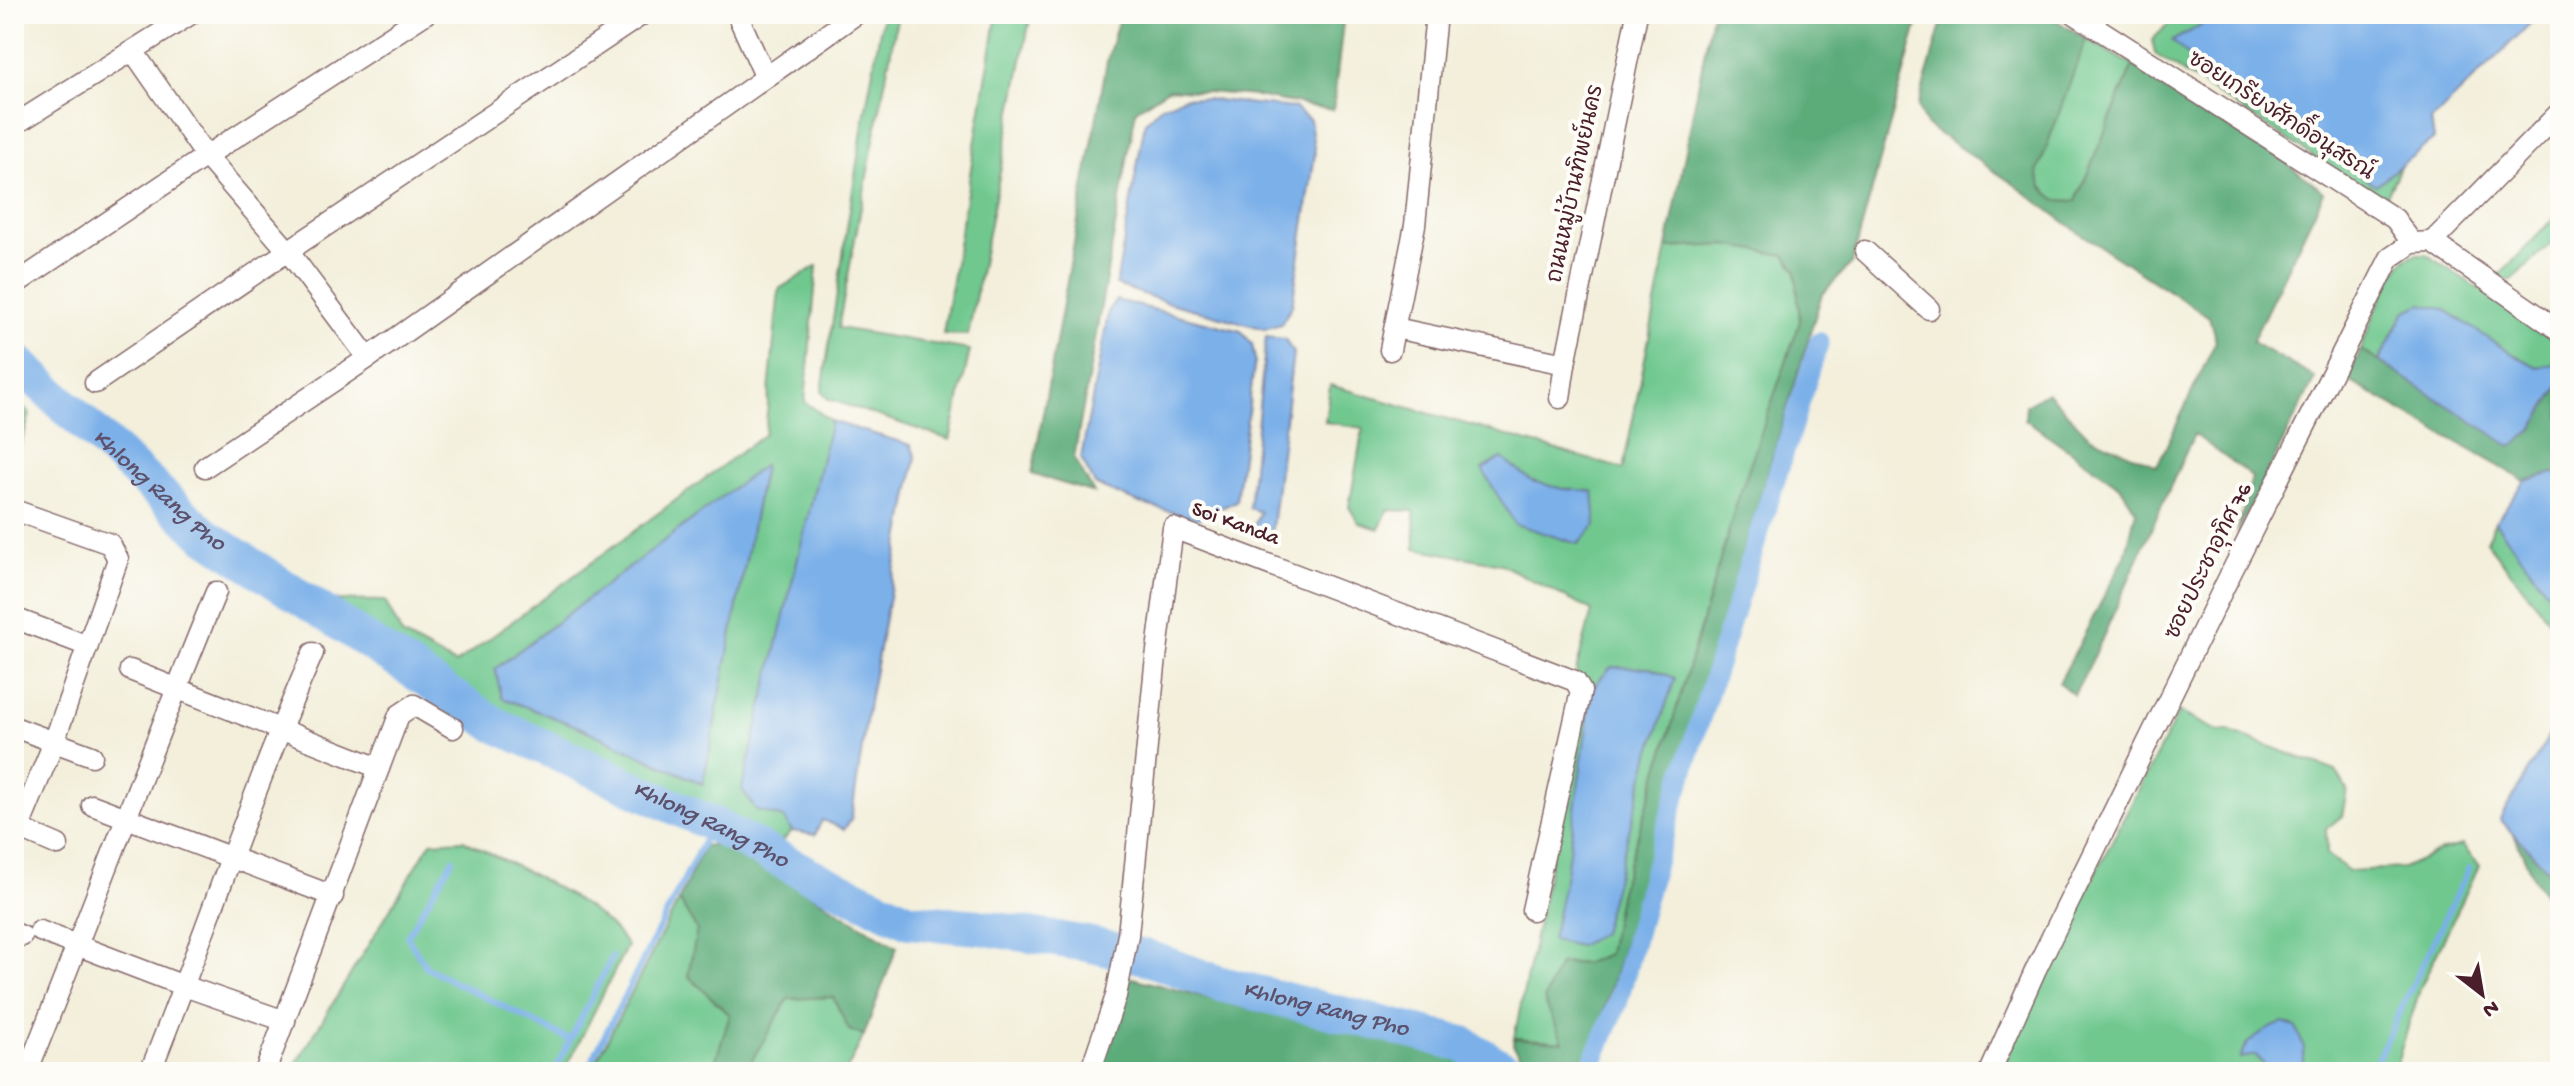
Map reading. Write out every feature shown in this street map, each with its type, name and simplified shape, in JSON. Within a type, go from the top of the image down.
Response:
[{"type":"street","points":[[14,125],[191,14]]},
{"type":"street","points":[[14,285],[425,14]]},
{"type":"street","points":[[95,383],[643,14]]},
{"type":"street","points":[[737,14],[765,76]]},
{"type":"street","points":[[205,467],[368,358],[856,14]]},
{"type":"street","points":[[1390,350],[1415,225],[1436,14]]},
{"type":"street","name":"ถนนหมู่บ้านทิพย์นคร","points":[[1560,398],[1637,14]]},
{"type":"street","name":"ซอยเกรียงศักดิ์อนุสรณ์","points":[[2075,14],[2395,219],[2422,242]]},
{"type":"street","points":[[133,51],[206,156],[288,251],[368,358]]},
{"type":"street","name":"ซอยประชาอุทิศ 76","points":[[1990,1072],[2036,969],[2390,258],[2422,242],[2560,112]]},
{"type":"street","points":[[2422,242],[2560,331]]},
{"type":"street","points":[[1865,251],[1929,309]]},
{"type":"street","points":[[1395,328],[1565,364]]},
{"type":"street","points":[[14,510],[110,544],[118,559],[54,742],[16,832],[58,845]]},
{"type":"street","name":"Soi Kanda","points":[[1090,1072],[1116,996],[1128,935],[1155,666],[1173,528],[1580,685],[1532,910]]},
{"type":"street","points":[[26,1069],[78,945],[216,592]]},
{"type":"street","points":[[14,618],[88,646]]},
{"type":"street","points":[[150,1072],[280,727],[313,653]]},
{"type":"street","points":[[130,670],[379,768]]},
{"type":"street","points":[[265,1072],[399,715],[414,705],[453,728]]},
{"type":"street","points":[[14,727],[92,756]]},
{"type":"street","points":[[92,805],[333,896]]},
{"type":"street","points":[[25,933],[78,945],[285,1021]]},
{"type":"green space","points":[[883,14],[898,14],[838,328],[970,350],[950,440],[828,399],[822,391]]},
{"type":"green space","points":[[997,14],[1031,14],[968,335],[943,334]]},
{"type":"green space","points":[[1120,14],[1344,14],[1333,110],[1256,96],[1168,89],[1136,110],[1074,458],[1094,493],[1032,474],[1107,61]]},
{"type":"green space","points":[[1712,14],[1920,14],[1852,263],[1822,294],[1592,1049],[1580,1072],[1533,1072],[1513,1045],[1514,1038],[1563,1042],[1544,1000],[1559,964],[1586,963],[1608,954],[1620,891],[1738,499],[1800,322],[1796,270],[1785,255],[1726,245],[1667,248]]},
{"type":"green space","points":[[1944,14],[2046,14],[2086,39],[2037,173],[2042,187],[2055,200],[2076,201],[2133,65],[2257,140],[2324,192],[2252,342],[2315,378],[2237,533],[2252,477],[2194,434],[2074,695],[2059,683],[2125,556],[2136,511],[2120,486],[2025,419],[2026,405],[2047,392],[2089,436],[2157,466],[2216,341],[2209,317],[2077,231],[1926,125],[1918,107]]},
{"type":"green space","points":[[2179,14],[2221,14],[2173,41],[2212,85],[2241,99],[2376,185],[2401,165],[2384,202],[2155,54],[2152,40]]},
{"type":"green space","points":[[2086,39],[2133,65],[2076,201],[2055,200],[2042,187],[2037,173]]},
{"type":"green space","points":[[2560,212],[2560,235],[2512,280],[2495,280]]},
{"type":"green space","points":[[1726,245],[1785,255],[1796,270],[1800,322],[1738,499],[1620,891],[1608,954],[1586,963],[1559,964],[1563,1042],[1514,1038],[1556,836],[1568,793],[1577,667],[1592,611],[1501,564],[1415,548],[1414,511],[1388,510],[1379,529],[1359,523],[1349,507],[1363,428],[1325,422],[1330,385],[1623,469],[1667,248]]},
{"type":"green space","points":[[2426,254],[2560,342],[2560,363],[2537,367],[2509,352],[2405,312],[2379,361],[2361,350],[2382,297],[2397,270],[2413,255]]},
{"type":"green space","points":[[817,266],[805,402],[831,421],[756,810],[784,818],[792,831],[781,843],[500,716],[327,600],[385,601],[402,635],[455,664],[765,434],[779,289]],"holes":[[[764,466],[702,784],[579,727]]]},
{"type":"green space","points":[[2361,350],[2512,446],[2532,430],[2560,384],[2560,477],[2554,473],[2525,481],[2346,379]]},
{"type":"green space","points":[[14,396],[30,414],[14,468]]},
{"type":"green space","points":[[2495,522],[2560,608],[2560,634],[2486,541]]},
{"type":"green space","points":[[2179,712],[2219,732],[2228,731],[2336,771],[2347,790],[2342,816],[2326,829],[2327,854],[2349,871],[2403,868],[2462,845],[2479,866],[2421,986],[2394,1072],[2304,1072],[2304,1048],[2256,1055],[2270,1072],[2001,1072],[2064,935]]},
{"type":"green space","points":[[2513,832],[2560,883],[2560,916],[2534,880]]},
{"type":"green space","points":[[463,840],[575,899],[614,929],[627,946],[564,1072],[291,1072],[431,842]]},
{"type":"green space","points":[[726,843],[897,947],[864,1035],[849,1030],[833,997],[788,999],[745,1072],[712,1072],[730,1015],[688,976],[697,930],[679,900],[704,846]]},
{"type":"green space","points":[[679,900],[697,930],[688,976],[730,1015],[712,1072],[591,1072]]},
{"type":"green space","points":[[1128,977],[1251,1009],[1455,1054],[1483,1072],[1097,1072]]},
{"type":"green space","points":[[834,997],[849,1030],[864,1035],[846,1072],[745,1072],[788,999]]},
{"type":"water","points":[[2221,14],[2540,14],[2431,121],[2434,139],[2376,185],[2241,99],[2212,85],[2188,55],[2172,41]]},
{"type":"water","points":[[1186,97],[1294,108],[1310,120],[1315,154],[1292,306],[1281,324],[1265,329],[1116,285],[1145,122],[1161,106]]},
{"type":"water","points":[[1116,300],[1241,331],[1252,344],[1255,360],[1236,501],[1198,519],[1142,504],[1095,485],[1081,458],[1109,309]]},
{"type":"water","points":[[2421,304],[2444,309],[2537,367],[2560,363],[2560,384],[2532,430],[2512,447],[2379,361],[2405,312]]},
{"type":"water","points":[[1266,337],[1285,339],[1293,353],[1271,536],[1257,537],[1252,530],[1260,512],[1249,508]]},
{"type":"water","points":[[831,421],[911,445],[916,457],[870,696],[851,820],[844,829],[822,820],[815,835],[792,831],[784,818],[756,810],[742,789]]},
{"type":"water","points":[[1502,458],[1532,481],[1563,489],[1593,491],[1596,525],[1578,544],[1515,524],[1482,469]]},
{"type":"water","points":[[764,465],[703,784],[579,727],[502,698],[495,669]]},
{"type":"water","points":[[2554,473],[2560,477],[2560,608],[2495,522],[2525,481]]},
{"type":"water","points":[[1611,667],[1650,668],[1675,678],[1650,753],[1602,933],[1579,946],[1552,940],[1566,873],[1592,688]]},
{"type":"water","points":[[2560,717],[2560,883],[2500,819]]},
{"type":"water","points":[[2282,1023],[2296,1027],[2304,1048],[2304,1072],[2270,1072],[2256,1055],[2241,1058],[2251,1040]]},
{"type":"waterway","points":[[1589,1072],[1618,1002],[1658,854],[1819,342]]},
{"type":"waterway","name":"Khlong Rang Pho","points":[[14,359],[205,535],[496,725],[712,824],[808,874],[909,921],[979,927],[1087,944],[1145,957],[1221,984],[1463,1044],[1509,1072]]},
{"type":"waterway","points":[[14,377],[18,363]]},
{"type":"waterway","points":[[586,1072],[712,824]]},
{"type":"waterway","points":[[453,859],[407,936],[427,968],[570,1040]]},
{"type":"waterway","points":[[2371,1072],[2469,868]]},
{"type":"waterway","points":[[554,1072],[612,957]]}]
